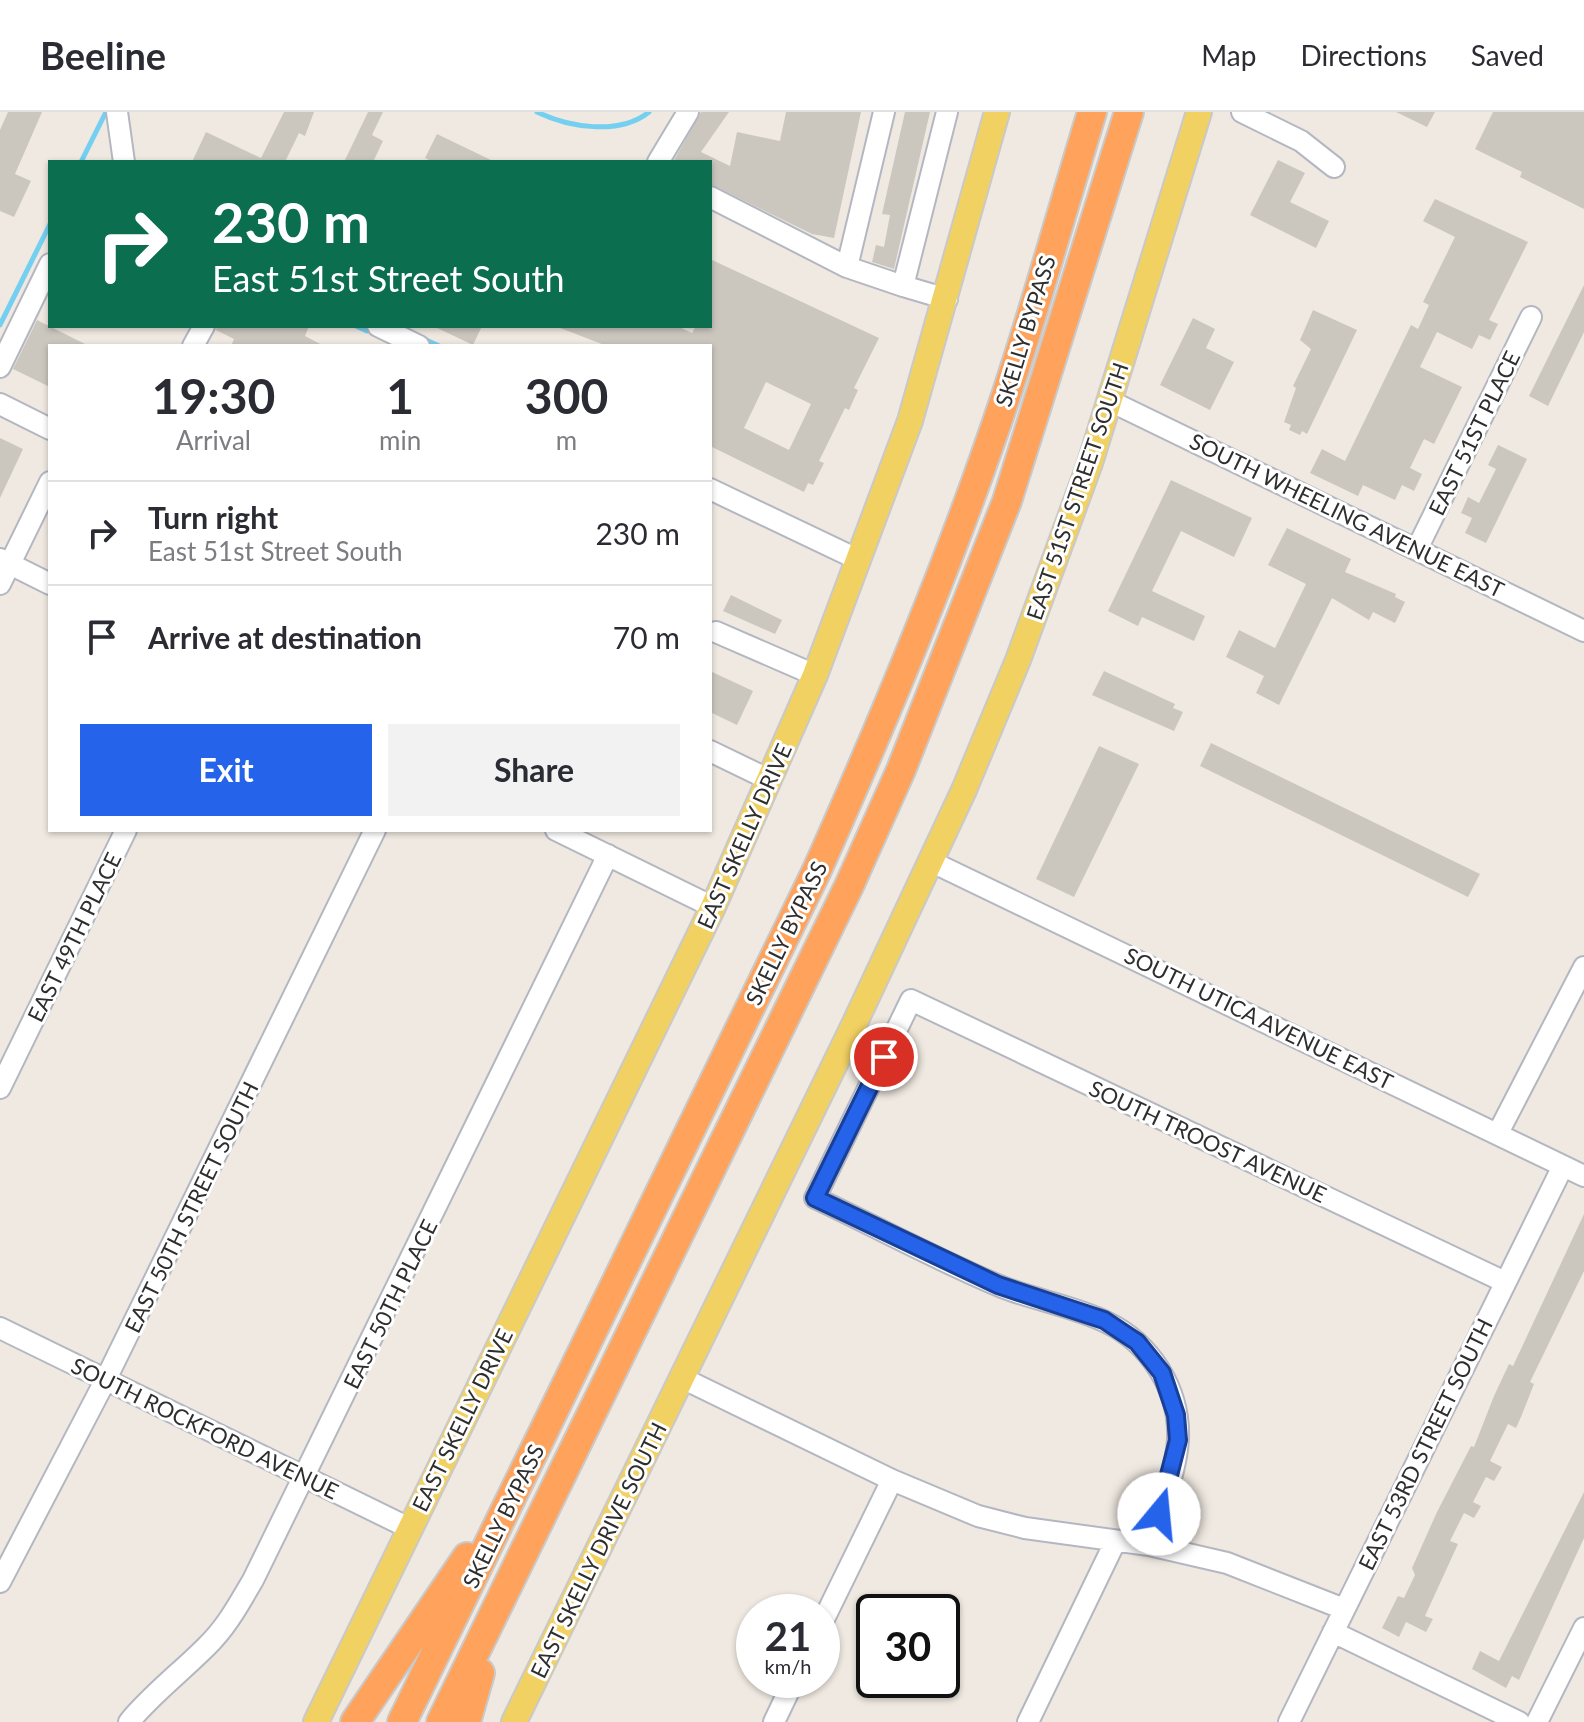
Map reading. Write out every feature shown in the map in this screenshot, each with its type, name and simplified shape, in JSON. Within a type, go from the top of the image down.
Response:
[{"type":"highway","points":[[1052,244],[1073,112]]},
{"type":"highway","name":"SKELLY BYPASS","points":[[402,1722],[817,870],[872,746],[971,496],[1092,112]]},
{"type":"highway","name":"SKELLY BYPASS","points":[[441,1722],[849,886],[901,770],[1007,501],[1128,113]]},
{"type":"highway","points":[[355,1722],[522,1478]]},
{"type":"highway","points":[[466,1722],[503,1595]]},
{"type":"main road","name":"EAST SKELLY DRIVE","points":[[409,1528],[713,907],[815,675],[910,421],[947,299],[997,112]]},
{"type":"main road","name":"EAST 51ST STREET SOUTH","points":[[932,862],[1018,660],[1110,401],[1199,112]]},
{"type":"main road","points":[[682,1378],[932,862]]},
{"type":"main road","name":"EAST SKELLY DRIVE SOUTH","points":[[514,1722],[682,1378]]},
{"type":"main road","points":[[316,1722],[409,1528]]},
{"type":"street","points":[[117,112],[124,160]]},
{"type":"street","points":[[659,160],[688,112]]},
{"type":"street","points":[[847,267],[884,112]]},
{"type":"street","points":[[903,286],[947,112]]},
{"type":"street","points":[[1242,112],[1301,141],[1334,167]]},
{"type":"street","points":[[712,198],[847,267],[947,299]]},
{"type":"street","points":[[0,367],[48,268]]},
{"type":"street","name":"EAST 51ST PLACE","points":[[1417,549],[1531,317]]},
{"type":"street","points":[[382,328],[415,344]]},
{"type":"street","name":"SOUTH WHEELING AVENUE EAST","points":[[1110,401],[1584,631]]},
{"type":"street","points":[[0,404],[48,428]]},
{"type":"street","points":[[0,584],[5,562],[48,486]]},
{"type":"street","points":[[712,490],[859,560]]},
{"type":"street","points":[[5,562],[48,583]]},
{"type":"street","points":[[716,632],[815,675]]},
{"type":"street","points":[[712,752],[770,780]]},
{"type":"street","name":"EAST 49TH PLACE","points":[[0,1088],[125,832]]},
{"type":"street","name":"EAST 50TH STREET SOUTH","points":[[0,1582],[106,1379],[374,832]]},
{"type":"street","points":[[560,832],[713,907]]},
{"type":"street","name":"EAST 50TH PLACE","points":[[129,1722],[164,1682],[206,1647],[231,1618],[305,1477],[608,855]]},
{"type":"street","name":"SOUTH UTICA AVENUE EAST","points":[[932,862],[1584,1176]]},
{"type":"street","points":[[1498,1133],[1584,967]]},
{"type":"street","name":"SOUTH TROOST AVENUE","points":[[1149,1545],[1178,1440],[1171,1394],[1162,1373],[1137,1342],[1104,1320],[998,1285],[815,1198],[911,1000],[1505,1282]]},
{"type":"street","name":"EAST 53RD STREET SOUTH","points":[[1289,1722],[1563,1166]]},
{"type":"street","name":"SOUTH ROCKFORD AVENUE","points":[[0,1328],[409,1528]]},
{"type":"street","points":[[682,1378],[892,1480],[978,1516],[1073,1537],[1149,1545],[1227,1563],[1344,1609]]},
{"type":"street","points":[[836,1594],[892,1480]]},
{"type":"street","points":[[1028,1722],[1115,1542]]},
{"type":"street","points":[[1537,1722],[1584,1628]]},
{"type":"street","points":[[1333,1632],[1519,1722]]},
{"type":"street","points":[[774,1722],[785,1698]]},
{"type":"building","points":[[8,112],[42,112],[15,174],[31,181],[14,217],[0,211],[0,130]]},
{"type":"building","points":[[284,112],[314,112],[305,136],[299,133],[286,160],[193,160],[206,132],[261,158]]},
{"type":"building","points":[[368,112],[383,112],[372,135],[383,141],[374,160],[345,160]]},
{"type":"building","points":[[701,112],[729,112],[701,152],[730,166],[737,132],[780,141],[786,112],[861,112],[834,238],[812,234],[712,185],[712,160],[674,160]]},
{"type":"building","points":[[905,112],[930,112],[894,269],[872,262],[876,245],[884,247],[890,215],[882,214]]},
{"type":"building","points":[[1396,112],[1435,112],[1427,127]]},
{"type":"building","points":[[1493,112],[1584,112],[1584,209],[1520,177],[1522,172],[1475,149]]},
{"type":"building","points":[[437,134],[491,160],[429,160],[425,158]]},
{"type":"building","points":[[1278,160],[1305,173],[1290,202],[1329,221],[1316,248],[1250,215]]},
{"type":"building","points":[[1435,199],[1528,242],[1489,320],[1498,324],[1490,340],[1479,335],[1472,349],[1437,332],[1420,367],[1462,387],[1434,444],[1424,439],[1410,468],[1422,474],[1414,491],[1402,485],[1395,500],[1363,485],[1358,496],[1310,473],[1322,449],[1345,461],[1411,325],[1418,329],[1429,305],[1423,302],[1455,237],[1423,221]]},
{"type":"building","points":[[712,260],[879,338],[854,388],[858,390],[849,410],[845,408],[819,461],[824,463],[813,485],[808,483],[804,492],[712,447],[712,344],[602,344],[560,328],[681,328],[692,333],[695,328],[712,328]],"holes":[[[766,382],[811,404],[789,450],[744,428]]]},
{"type":"building","points":[[1584,285],[1584,332],[1548,406],[1529,396]]},
{"type":"building","points":[[1313,310],[1357,330],[1307,434],[1302,431],[1300,435],[1289,430],[1291,425],[1284,422],[1296,388],[1293,386],[1311,349],[1300,340]]},
{"type":"building","points":[[1193,318],[1215,329],[1206,348],[1234,362],[1210,410],[1160,385]]},
{"type":"building","points":[[37,320],[85,344],[48,344],[48,386],[13,369]]},
{"type":"building","points":[[308,328],[305,336],[320,344],[232,344],[234,339],[216,330]]},
{"type":"building","points":[[437,328],[481,328],[471,344]]},
{"type":"building","points":[[0,438],[23,449],[0,498]]},
{"type":"building","points":[[1498,445],[1527,459],[1486,543],[1465,533],[1472,518],[1461,513],[1468,497],[1479,503],[1496,469],[1488,465]]},
{"type":"building","points":[[1171,480],[1252,518],[1234,557],[1181,531],[1152,591],[1205,616],[1194,641],[1142,617],[1138,626],[1108,611]]},
{"type":"building","points":[[1287,528],[1351,559],[1345,572],[1396,594],[1395,597],[1405,602],[1395,623],[1373,612],[1369,620],[1332,598],[1279,705],[1256,693],[1264,676],[1226,657],[1239,630],[1275,648],[1306,584],[1268,565]]},
{"type":"building","points":[[731,595],[782,620],[775,634],[723,611]]},
{"type":"building","points":[[1104,671],[1175,704],[1173,708],[1183,712],[1174,731],[1092,695]]},
{"type":"building","points":[[712,672],[753,691],[737,725],[712,713]]},
{"type":"building","points":[[1211,743],[1480,874],[1468,897],[1200,766]]},
{"type":"building","points":[[1099,746],[1139,764],[1074,897],[1036,879]]},
{"type":"building","points":[[1584,1214],[1584,1271],[1530,1382],[1534,1384],[1516,1428],[1508,1424],[1490,1461],[1502,1467],[1494,1481],[1486,1477],[1473,1502],[1481,1506],[1474,1518],[1464,1513],[1450,1541],[1458,1544],[1425,1616],[1433,1619],[1426,1632],[1406,1622],[1399,1637],[1382,1628],[1398,1596],[1404,1598],[1415,1575],[1412,1568],[1437,1512],[1471,1446],[1474,1447],[1509,1364],[1513,1366]]},
{"type":"building","points":[[1584,1492],[1584,1538],[1519,1680],[1512,1676],[1506,1688],[1472,1669],[1480,1651],[1499,1661]]},
{"type":"waterway","points":[[82,160],[106,112]]},
{"type":"waterway","points":[[537,112],[563,122],[593,127],[623,124],[649,112]]},
{"type":"waterway","points":[[0,325],[48,228]]},
{"type":"waterway","points":[[360,328],[367,331]]},
{"type":"waterway","points":[[422,338],[435,344]]},
{"type":"route","points":[[884,1057],[815,1198],[998,1285],[1045,1304],[1104,1320],[1137,1342],[1162,1373],[1176,1415],[1178,1440],[1159,1514]]}]
